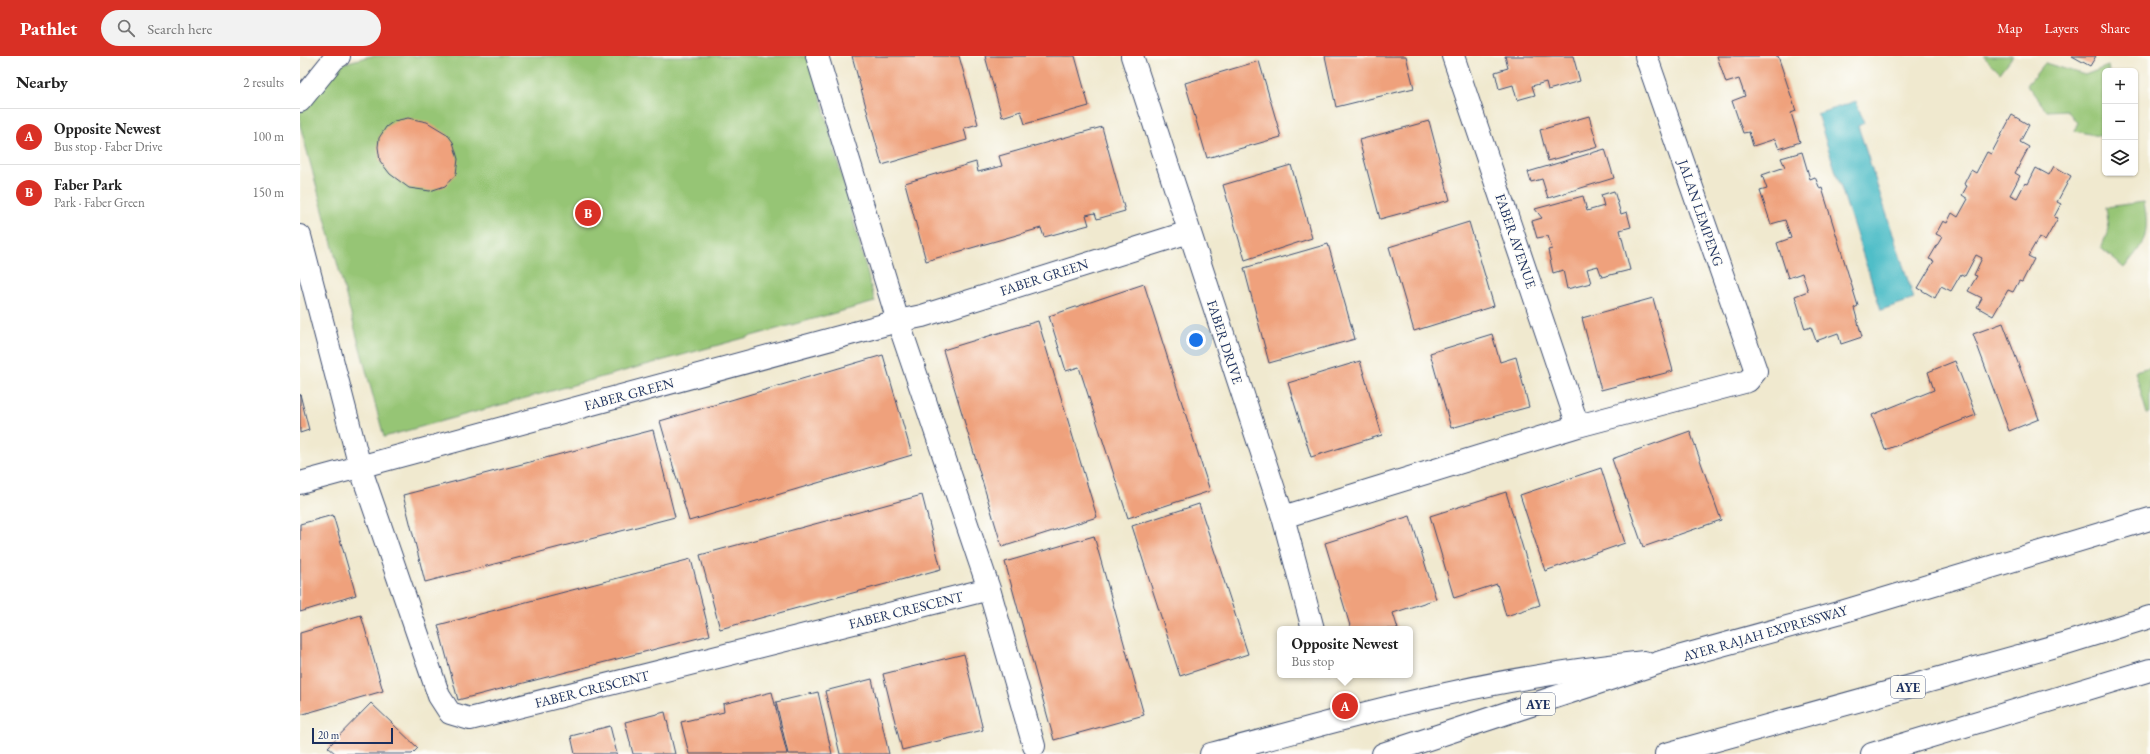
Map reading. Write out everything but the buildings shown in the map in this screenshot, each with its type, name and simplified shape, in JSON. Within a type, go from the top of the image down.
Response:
[{"type":"main road","points":[[300,101],[334,59],[339,56]]},
{"type":"main road","points":[[817,56],[898,320],[989,589],[1034,746]]},
{"type":"main road","name":"FABER DRIVE","points":[[1132,56],[1283,517],[1312,626]]},
{"type":"main road","name":"FABER AVENUE","points":[[1453,56],[1578,426]]},
{"type":"main road","name":"JALAN LEMPENG","points":[[1578,426],[1748,381],[1756,371],[1646,56]]},
{"type":"main road","name":"FABER GREEN","points":[[300,483],[898,320],[922,316],[1189,232]]},
{"type":"main road","points":[[300,236],[360,467]]},
{"type":"main road","points":[[1283,517],[1578,426]]},
{"type":"main road","name":"FABER CRESCENT","points":[[360,467],[438,696],[450,712],[470,719],[989,589]]},
{"type":"main road","name":"AYER RAJAH EXPRESSWAY","points":[[1383,754],[1668,660],[1838,613],[2150,519]]},
{"type":"main road","name":"AYE","points":[[1666,754],[2058,645],[2150,617]]},
{"type":"main road","points":[[1211,754],[1338,719],[1456,692],[1568,671],[1668,660]]},
{"type":"main road","points":[[1880,753],[2150,670]]},
{"type":"green space","points":[[371,56],[810,56],[875,302],[384,437],[300,125],[300,113],[337,65]]},
{"type":"green space","points":[[1983,56],[2013,56],[2000,73]]},
{"type":"green space","points":[[2045,63],[2085,75],[2102,68],[2102,137],[2075,131],[2077,123],[2067,110],[2047,111],[2027,85]]},
{"type":"green space","points":[[2144,202],[2146,231],[2144,238],[2137,252],[2124,268],[2101,248],[2109,229],[2106,207]]},
{"type":"green space","points":[[2150,367],[2150,413],[2147,414],[2135,371]]},
{"type":"water","points":[[1856,101],[1864,123],[1858,126],[1914,299],[1881,310],[1817,114]]},
{"type":"place","name":"Faber Park","points":[[588,213]]},
{"type":"place","name":"Opposite Newest","points":[[1345,706]]}]
